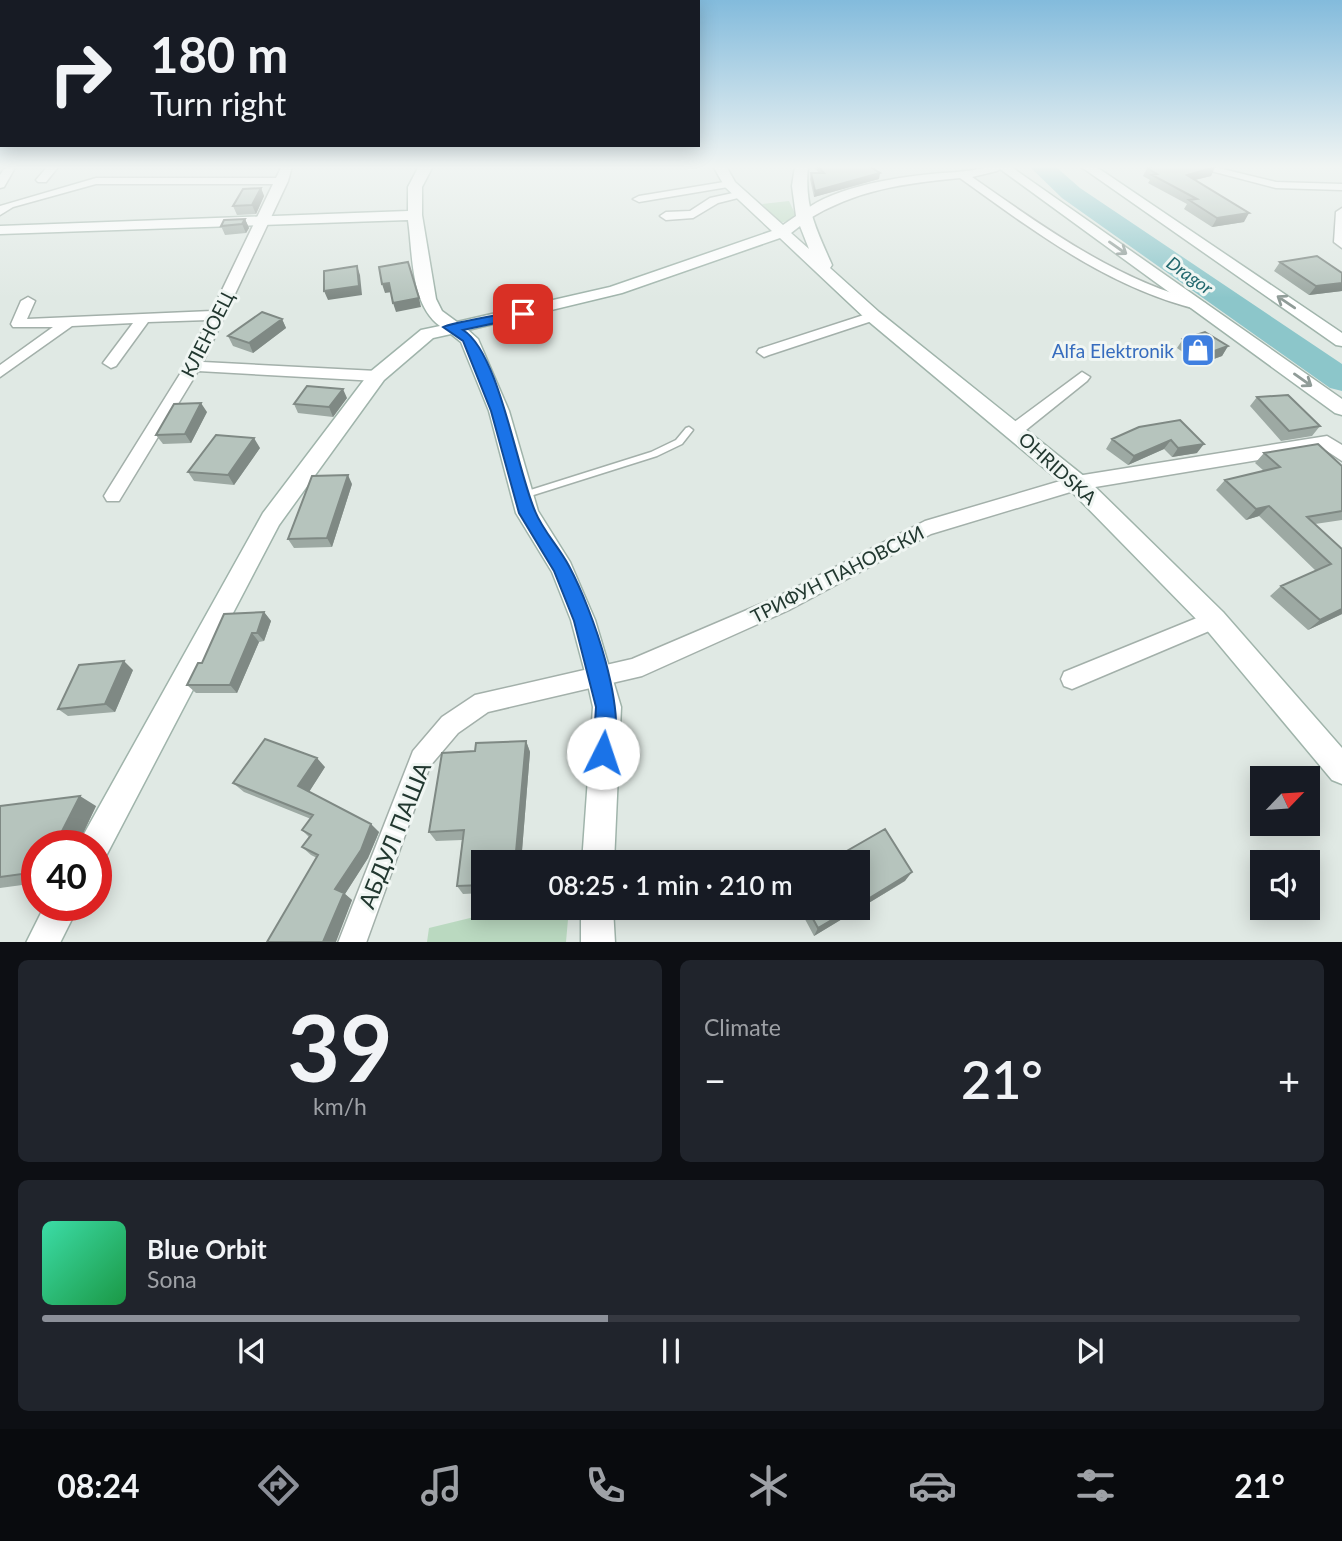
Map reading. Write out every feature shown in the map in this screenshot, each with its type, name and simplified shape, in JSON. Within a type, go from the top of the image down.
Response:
[{"type":"street","name":"КЛЕНОЕЦ","points":[[113,496],[193,366],[268,210]]},
{"type":"street","points":[[415,210],[428,299],[435,314],[469,339],[499,411],[527,513],[562,569],[583,621],[599,676],[607,707],[599,850]]},
{"type":"street","points":[[666,216],[694,214],[700,210]]},
{"type":"street","points":[[759,210],[827,273]]},
{"type":"street","name":"OHRIDSKA","points":[[802,210],[827,273],[873,316],[1077,483],[1214,620],[1342,770]]},
{"type":"street","points":[[103,830],[271,519],[377,376],[427,334],[604,293],[783,232],[814,210]]},
{"type":"street","points":[[1013,210],[1106,269],[1160,297],[1200,306]]},
{"type":"street","points":[[1064,210],[1342,408]]},
{"type":"street","points":[[1150,210],[1342,341]]},
{"type":"street","points":[[1342,212],[1342,244]]},
{"type":"street","points":[[0,230],[415,215]]},
{"type":"street","points":[[28,301],[18,324],[218,315]]},
{"type":"street","points":[[764,352],[873,316]]},
{"type":"street","points":[[111,363],[143,319]]},
{"type":"street","points":[[0,372],[67,323]]},
{"type":"street","points":[[0,364],[22,356]]},
{"type":"street","points":[[193,366],[377,376]]},
{"type":"street","points":[[1015,430],[1082,377]]},
{"type":"street","name":"ТРИФУН ПАНОВСКИ","points":[[599,676],[634,669],[771,609],[925,528],[1077,483],[1335,449]]},
{"type":"street","points":[[1072,679],[1214,620]]},
{"type":"street","name":"АБДУЛ ПАША","points":[[352,942],[421,759],[450,725],[483,703],[599,676]]},
{"type":"street","points":[[597,920],[598,942]]},
{"type":"street","points":[[44,942],[55,921]]},
{"type":"lane","points":[[522,495],[654,454],[679,442],[689,430]]},
{"type":"green space","points":[[768,210],[793,210],[797,218],[780,223]]},
{"type":"green space","points":[[471,918],[471,920],[568,920],[566,942],[427,942],[429,928]]},
{"type":"building","points":[[1204,210],[1244,210],[1249,213],[1217,218]]},
{"type":"building","points":[[245,219],[242,224],[221,226],[224,220]]},
{"type":"building","points":[[1317,256],[1342,273],[1342,283],[1316,286],[1280,262]]},
{"type":"building","points":[[408,262],[419,298],[393,303],[389,283],[382,284],[379,267]]},
{"type":"building","points":[[357,266],[359,286],[324,291],[324,271]]},
{"type":"building","points":[[262,312],[282,319],[249,343],[228,336]]},
{"type":"building","points":[[1205,332],[1228,346],[1206,354],[1183,339]]},
{"type":"building","points":[[307,386],[343,389],[329,407],[294,404]]},
{"type":"building","points":[[1288,395],[1320,426],[1289,431],[1257,397]]},
{"type":"building","points":[[201,403],[185,434],[156,435],[174,404]]},
{"type":"building","points":[[1180,420],[1204,444],[1178,448],[1171,440],[1134,456],[1112,439],[1139,427]]},
{"type":"building","points":[[216,435],[254,438],[228,475],[188,472]]},
{"type":"building","points":[[1318,444],[1342,466],[1342,511],[1307,517],[1342,549],[1342,609],[1320,620],[1281,586],[1331,564],[1269,506],[1256,509],[1225,480],[1280,467],[1264,453]]},
{"type":"building","points":[[348,475],[327,538],[288,539],[312,476]]},
{"type":"building","points":[[264,612],[257,633],[252,633],[230,685],[187,685],[198,663],[202,663],[224,614]]},
{"type":"building","points":[[124,661],[105,704],[58,709],[79,665]]},
{"type":"building","points":[[265,739],[317,758],[298,786],[371,824],[361,850],[335,889],[344,893],[323,942],[267,942],[318,855],[302,847],[311,835],[302,830],[313,815],[233,783]]},
{"type":"building","points":[[526,741],[516,850],[471,850],[471,885],[457,886],[464,830],[429,832],[442,753],[475,751],[476,743]]},
{"type":"building","points":[[80,796],[63,830],[21,830],[21,874],[0,877],[0,806]]},
{"type":"building","points":[[885,829],[912,872],[870,898],[870,850],[849,850]]},
{"type":"building","points":[[814,920],[832,920],[818,928]]},
{"type":"waterway","name":"Dragor","points":[[1096,210],[1342,380]]},
{"type":"place","name":"Alfa Elektronik","points":[[1198,350]]},
{"type":"route","points":[[523,314],[450,327],[469,339],[499,411],[527,513],[562,569],[583,621],[607,707],[603,753]]}]
